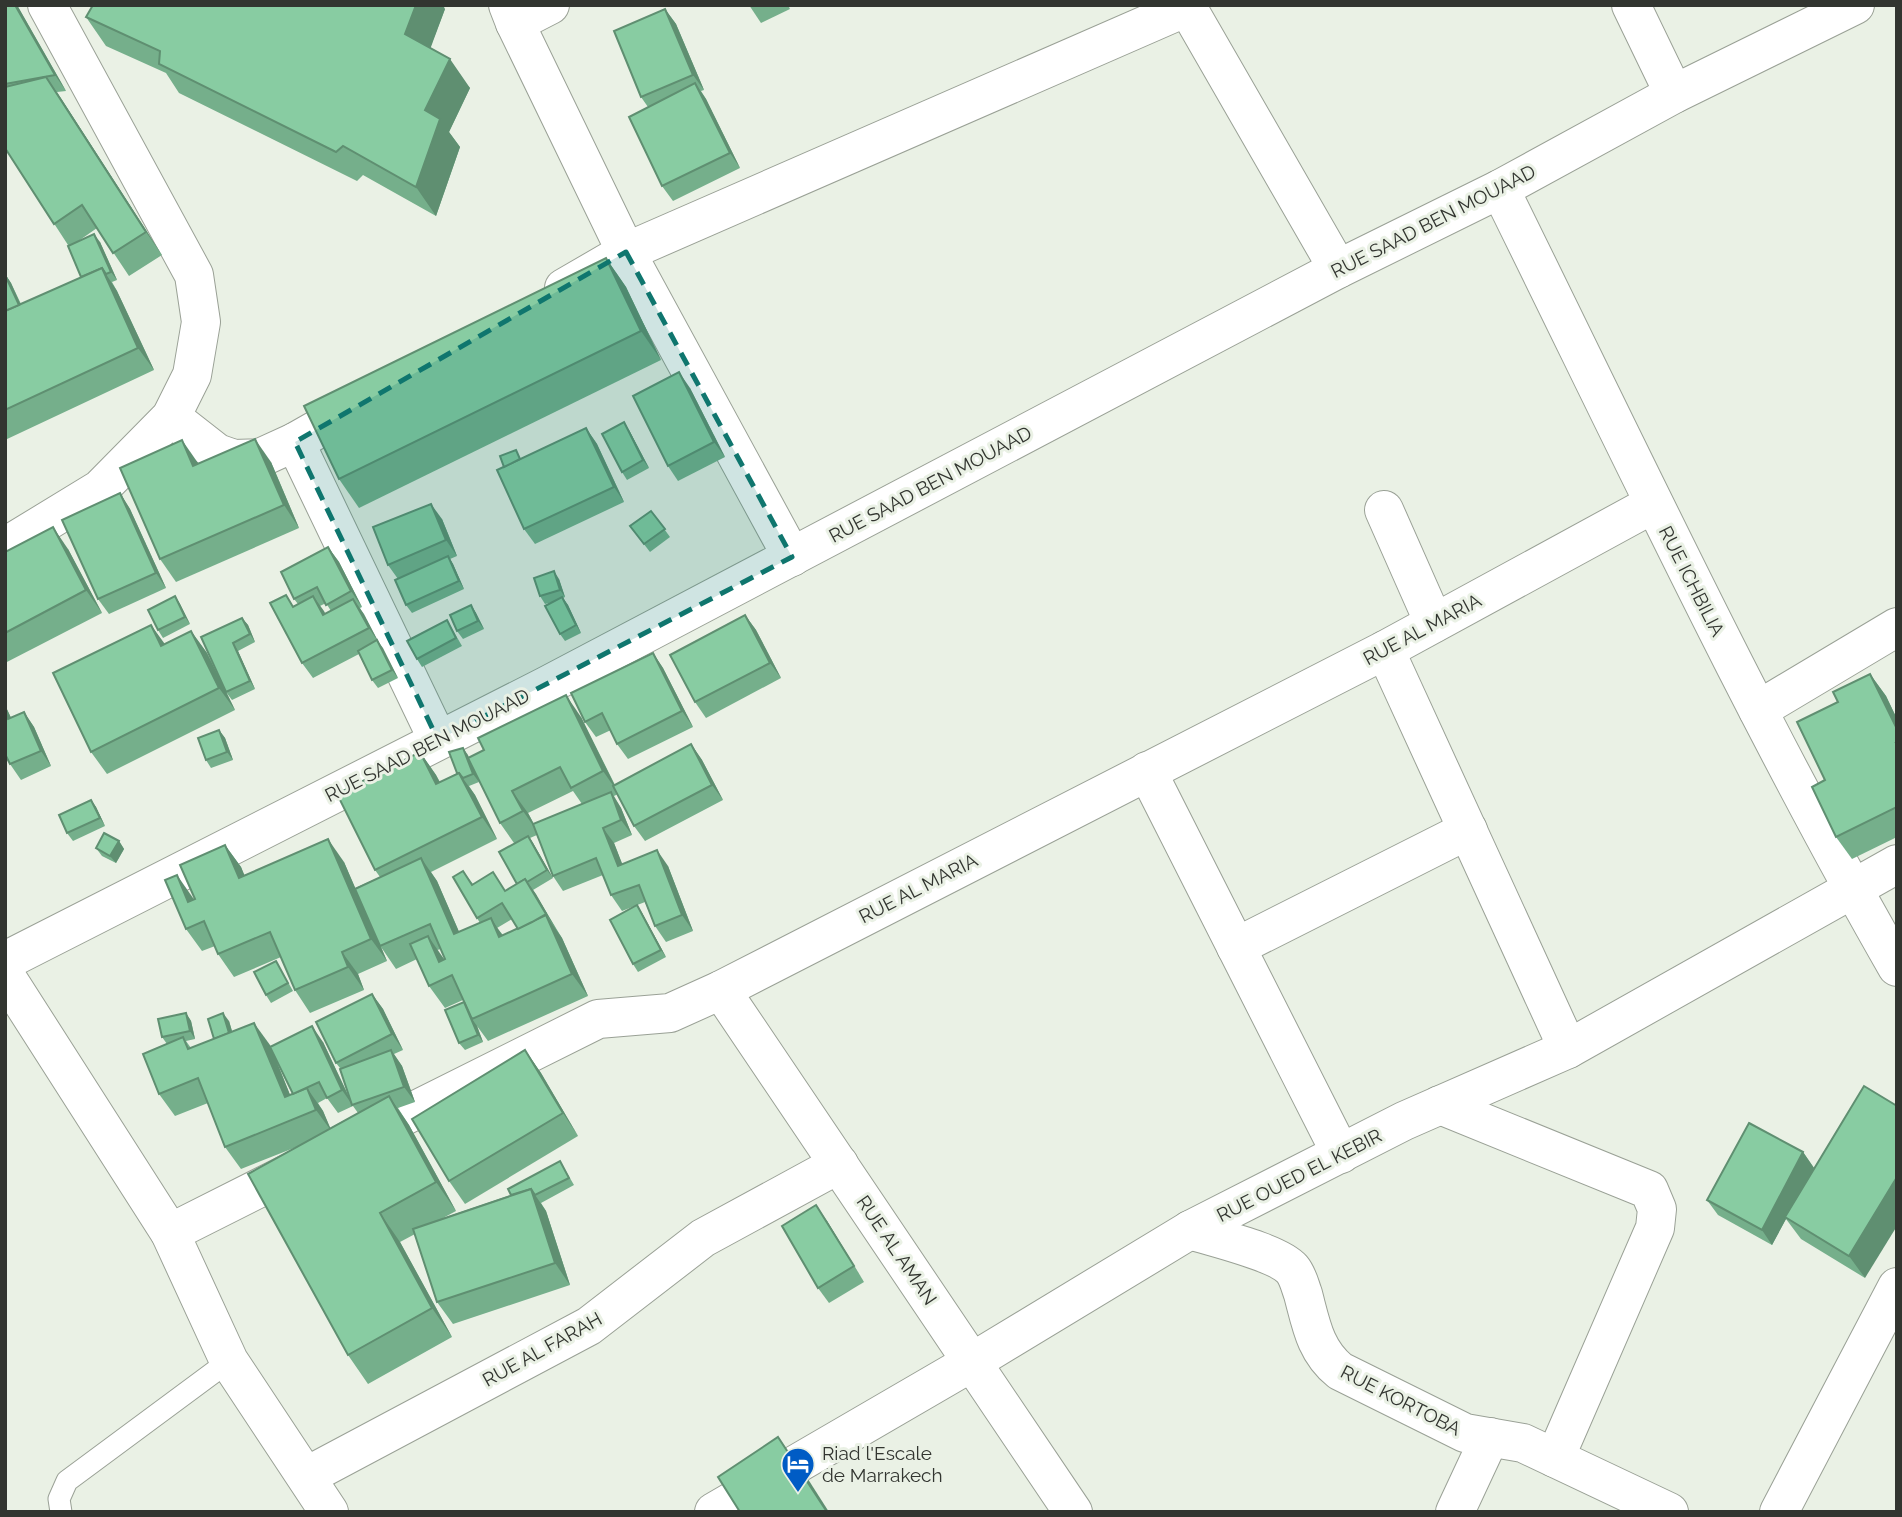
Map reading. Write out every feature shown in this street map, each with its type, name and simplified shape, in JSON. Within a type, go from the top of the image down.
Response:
[{"type":"street","points":[[5,547],[100,489],[171,417],[192,375],[201,322],[194,275],[47,5]]},
{"type":"street","points":[[550,5],[511,14],[626,252],[792,557]]},
{"type":"street","points":[[1631,5],[1674,94]]},
{"type":"street","name":"RUE SAAD BEN MOUAAD","points":[[5,961],[792,557],[1338,269],[1500,189],[1674,94],[1855,5]]},
{"type":"street","points":[[531,307],[626,252],[1186,6],[1338,269]]},
{"type":"street","name":"RUE ICHBILIA","points":[[1500,189],[1601,392],[1653,505],[1852,889],[1897,967]]},
{"type":"street","points":[[171,417],[217,453],[234,459],[260,458],[295,442],[390,388]]},
{"type":"street","points":[[295,442],[438,740]]},
{"type":"street","name":"RUE AL MARIA","points":[[170,1233],[598,1018],[670,1013],[721,990],[1384,650],[1653,505]]},
{"type":"street","points":[[1384,510],[1434,623]]},
{"type":"street","points":[[1758,710],[1897,627]]},
{"type":"street","points":[[1384,650],[1568,1049]]},
{"type":"street","points":[[1147,771],[1341,1154]]},
{"type":"street","points":[[1236,947],[1468,830]]},
{"type":"street","name":"RUE OUED EL KEBIR","points":[[714,1512],[972,1362],[1190,1230],[1440,1105],[1568,1049],[1897,864]]},
{"type":"street","points":[[5,975],[170,1233],[229,1360],[329,1512]]},
{"type":"street","name":"RUE AL AMAN","points":[[721,990],[1073,1512]]},
{"type":"street","points":[[1440,1105],[1649,1190],[1657,1209],[1655,1228],[1555,1458]]},
{"type":"street","name":"RUE AL FARAH","points":[[307,1476],[589,1326],[703,1238],[839,1164]]},
{"type":"street","name":"RUE KORTOBA","points":[[1190,1230],[1275,1257],[1292,1269],[1299,1281],[1316,1340],[1326,1359],[1340,1371],[1465,1433],[1523,1443],[1669,1512]]},
{"type":"street","points":[[1779,1512],[1897,1287]]},
{"type":"street","points":[[1455,1512],[1490,1437]]},
{"type":"lane","points":[[61,1512],[59,1499],[66,1481],[229,1360]]},
{"type":"highlighted area","points":[[626,252],[792,557],[438,740],[295,442]]},
{"type":"building","points":[[5,5],[15,5],[55,75],[5,84]]},
{"type":"building","points":[[93,5],[416,5],[405,34],[450,59],[425,110],[440,119],[416,187],[343,146],[336,152],[159,64],[160,51],[86,17]]},
{"type":"building","points":[[665,9],[693,75],[641,97],[614,31]]},
{"type":"building","points":[[46,77],[146,232],[113,253],[82,205],[54,224],[5,148],[5,87]]},
{"type":"building","points":[[695,83],[730,153],[662,186],[629,117]]},
{"type":"building","points":[[94,234],[111,272],[106,274],[102,268],[81,277],[68,246]]},
{"type":"building","points":[[606,258],[641,331],[339,479],[304,406]]},
{"type":"building","points":[[102,268],[138,348],[5,410],[5,311]]},
{"type":"building","points":[[5,275],[19,305],[5,311]]},
{"type":"building","points":[[679,372],[714,442],[668,466],[633,396]]},
{"type":"building","points":[[624,422],[643,460],[622,472],[602,434]]},
{"type":"building","points":[[586,428],[614,487],[524,529],[497,470]]},
{"type":"building","points":[[255,439],[284,505],[160,559],[120,468],[182,440],[193,466]]},
{"type":"building","points":[[516,450],[520,459],[504,467],[500,456]]},
{"type":"building","points":[[120,493],[156,573],[98,599],[62,520]]},
{"type":"building","points":[[431,504],[446,540],[388,565],[373,527]]},
{"type":"building","points":[[651,511],[665,529],[644,544],[630,526]]},
{"type":"building","points":[[53,527],[86,590],[5,633],[5,552]]},
{"type":"building","points":[[328,547],[351,591],[326,605],[317,587],[294,599],[281,572]]},
{"type":"building","points":[[448,556],[459,581],[406,605],[395,580]]},
{"type":"building","points":[[554,571],[560,590],[540,596],[534,578]]},
{"type":"building","points":[[286,595],[293,607],[313,596],[323,615],[353,599],[369,628],[302,663],[270,603]]},
{"type":"building","points":[[175,596],[185,617],[158,630],[148,610]]},
{"type":"building","points":[[562,597],[576,625],[560,634],[545,606]]},
{"type":"building","points":[[471,605],[478,621],[457,631],[450,615]]},
{"type":"building","points":[[745,615],[770,663],[695,702],[670,655]]},
{"type":"building","points":[[242,618],[250,634],[233,643],[250,681],[226,692],[201,637]]},
{"type":"building","points":[[447,620],[456,638],[417,659],[407,641]]},
{"type":"building","points":[[151,625],[161,646],[191,631],[219,688],[91,752],[53,673]]},
{"type":"building","points":[[377,640],[392,670],[372,680],[358,651]]},
{"type":"building","points":[[653,653],[682,711],[617,744],[602,713],[585,722],[571,693]]},
{"type":"building","points":[[1870,674],[1897,729],[1897,807],[1836,837],[1812,787],[1825,780],[1797,722],[1838,702],[1833,692]]},
{"type":"building","points":[[566,695],[603,771],[571,788],[560,767],[512,791],[523,811],[500,823],[468,758],[484,750],[478,738]]},
{"type":"building","points":[[24,712],[41,751],[10,764],[5,754],[5,714],[8,719]]},
{"type":"building","points":[[219,730],[227,752],[206,760],[198,738]]},
{"type":"building","points":[[691,744],[712,785],[634,826],[613,786]]},
{"type":"building","points":[[463,748],[473,774],[463,778],[457,773],[449,752]]},
{"type":"building","points":[[420,752],[436,784],[459,773],[482,817],[375,870],[337,794]]},
{"type":"building","points":[[611,792],[621,820],[603,828],[618,866],[657,850],[682,915],[655,926],[639,885],[611,895],[596,858],[553,876],[533,824]]},
{"type":"building","points":[[91,800],[100,818],[67,833],[59,815]]},
{"type":"building","points":[[104,833],[119,841],[110,856],[96,848]]},
{"type":"building","points":[[528,836],[547,870],[527,882],[525,879],[517,884],[499,852]]},
{"type":"building","points":[[328,839],[371,939],[342,952],[348,967],[295,990],[270,932],[218,954],[204,921],[186,929],[165,880],[177,875],[188,902],[195,899],[180,865],[225,845],[239,878]]},
{"type":"building","points":[[421,858],[454,934],[491,918],[499,937],[546,915],[572,974],[472,1019],[452,975],[429,986],[410,944],[428,936],[439,962],[445,959],[430,924],[380,946],[355,889]]},
{"type":"building","points":[[463,871],[472,885],[493,872],[505,891],[525,879],[546,914],[518,929],[502,903],[477,918],[453,877]]},
{"type":"building","points":[[637,905],[661,950],[633,964],[610,920]]},
{"type":"building","points":[[276,961],[288,983],[266,995],[254,972]]},
{"type":"building","points":[[372,994],[392,1034],[336,1063],[316,1022]]},
{"type":"building","points":[[464,1002],[478,1035],[459,1043],[445,1010]]},
{"type":"building","points":[[186,1013],[190,1031],[162,1037],[158,1019]]},
{"type":"building","points":[[223,1013],[229,1033],[214,1039],[208,1019]]},
{"type":"building","points":[[254,1023],[285,1097],[307,1088],[316,1110],[225,1147],[198,1078],[159,1094],[143,1054],[183,1037],[188,1049]]},
{"type":"building","points":[[312,1026],[342,1090],[327,1098],[319,1082],[293,1094],[270,1047]]},
{"type":"building","points":[[391,1050],[404,1087],[352,1105],[340,1069]]},
{"type":"building","points":[[525,1050],[563,1113],[449,1181],[412,1119]]},
{"type":"building","points":[[1864,1086],[1897,1106],[1897,1177],[1849,1256],[1785,1217]]},
{"type":"building","points":[[389,1096],[436,1182],[380,1213],[432,1308],[348,1355],[248,1174]]},
{"type":"building","points":[[1749,1123],[1803,1152],[1762,1230],[1707,1200]]},
{"type":"building","points":[[560,1161],[569,1178],[535,1195],[531,1189],[511,1195],[508,1189]]},
{"type":"building","points":[[531,1189],[555,1263],[437,1302],[413,1229]]},
{"type":"building","points":[[816,1205],[854,1266],[818,1288],[782,1226]]},
{"type":"building","points":[[778,1437],[827,1512],[740,1512],[718,1477]]},
{"type":"place","name":"Riad l'Escale de Marrakech","points":[[798,1494]]}]
